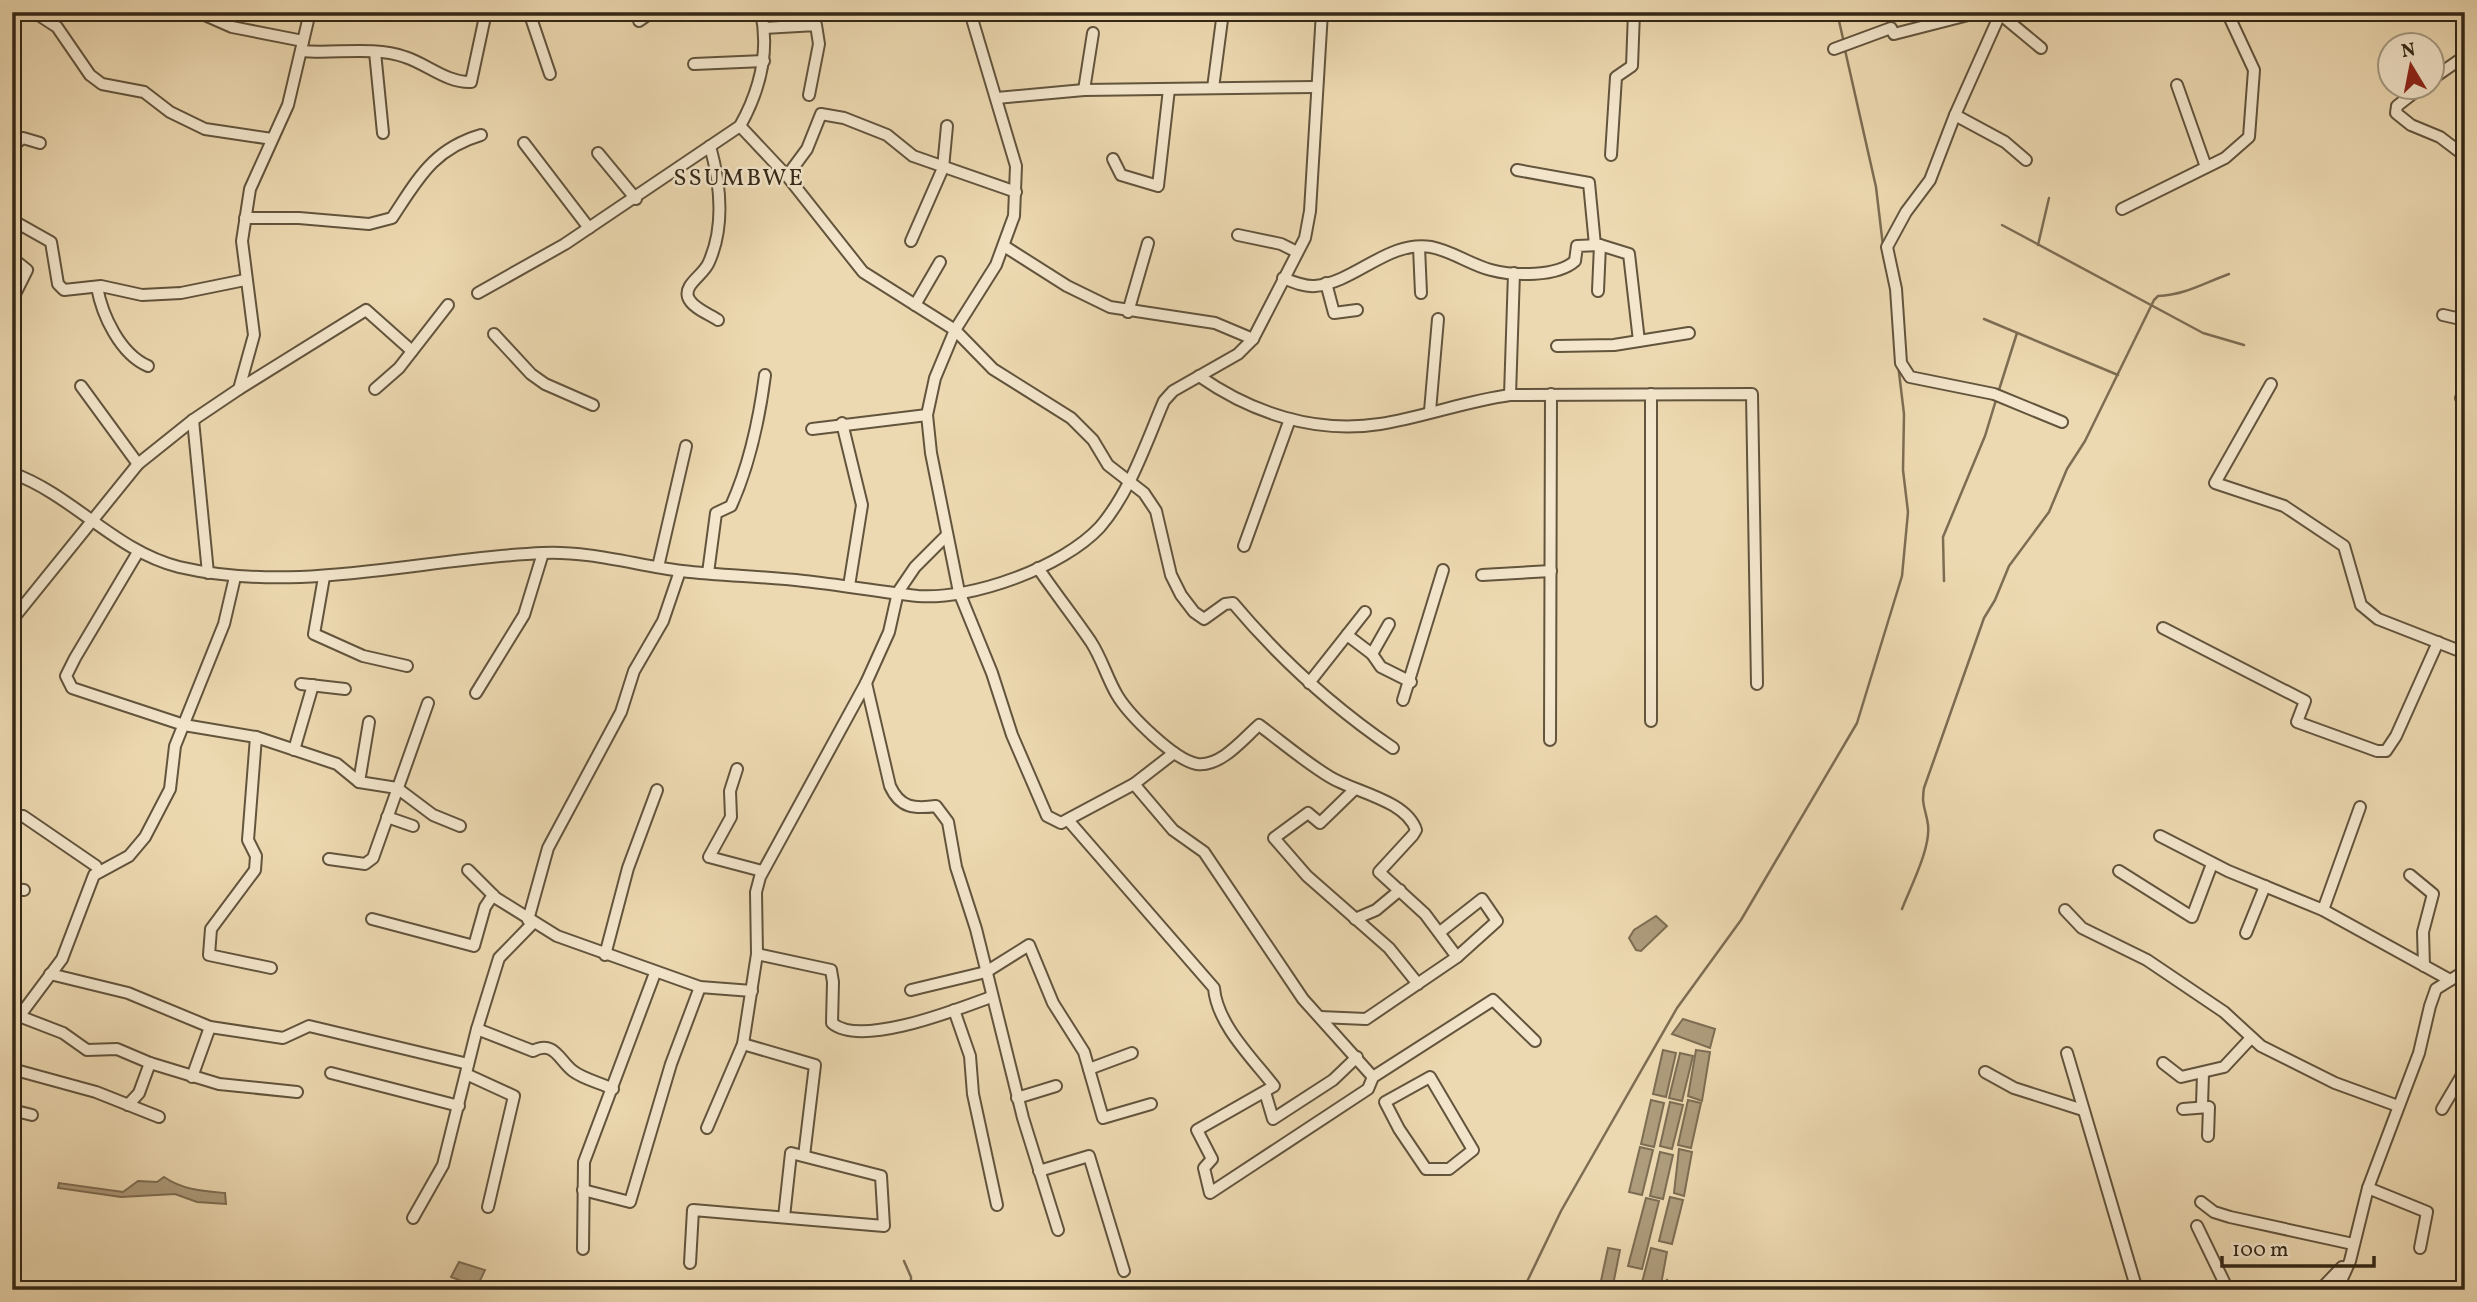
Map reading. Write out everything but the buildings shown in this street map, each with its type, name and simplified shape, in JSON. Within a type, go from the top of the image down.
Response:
[{"type":"street","points":[[34,12],[57,27],[90,75],[102,84],[144,92],[170,112],[205,129],[272,139]]},
{"type":"street","points":[[198,12],[232,27],[302,46],[406,57],[430,70],[471,82],[486,12]]},
{"type":"street","points":[[239,389],[254,335],[242,241],[250,189],[288,105],[310,12]]},
{"type":"street","points":[[528,12],[550,74]]},
{"type":"street","points":[[639,21],[652,12]]},
{"type":"street","points":[[478,293],[636,199],[740,126],[754,101],[764,61],[761,12]]},
{"type":"street","points":[[970,12],[1016,166],[1016,192],[1014,216],[1004,246],[980,292],[955,330],[935,377],[927,415],[931,453],[959,592],[992,673],[1012,735],[1047,816],[1061,823],[1068,820],[1134,784],[1174,753]]},
{"type":"street","points":[[1213,88],[1223,12]]},
{"type":"street","points":[[12,473],[54,492],[138,552],[175,566],[235,577],[324,577],[542,553],[605,556],[680,571],[849,586],[919,596],[959,592],[1007,580],[1068,553],[1091,536],[1120,499],[1164,401],[1173,391],[1238,354],[1253,339],[1305,238],[1314,177],[1315,87],[1322,12]]},
{"type":"street","points":[[1611,155],[1616,77],[1632,66],[1634,12]]},
{"type":"street","points":[[1841,47],[1891,28],[1895,34],[1980,12]]},
{"type":"street","points":[[2122,209],[2206,167],[2238,148],[2249,137],[2252,127],[2254,70],[2227,12]]},
{"type":"street","points":[[2041,48],[2000,13],[1930,180],[1906,212],[1887,247],[1896,289],[1901,363],[1910,377],[1998,395],[2062,422]]},
{"type":"street","points":[[764,28],[816,25],[819,44],[809,95]]},
{"type":"street","points":[[1084,90],[1093,33]]},
{"type":"street","points":[[375,52],[383,133]]},
{"type":"street","points":[[2446,69],[2465,56]]},
{"type":"street","points":[[694,64],[764,61]]},
{"type":"street","points":[[2177,85],[2206,167]]},
{"type":"street","points":[[997,98],[1084,90],[1315,87]]},
{"type":"street","points":[[1112,159],[1121,175],[1158,186],[1169,89]]},
{"type":"street","points":[[2402,102],[2397,106],[2396,113],[2411,125],[2434,133],[2465,156]]},
{"type":"street","points":[[787,176],[807,149],[821,114],[844,118],[887,135],[912,156],[1016,192]]},
{"type":"street","points":[[1955,115],[2005,142],[2026,160]]},
{"type":"street","points":[[740,126],[787,176],[863,272],[955,330],[993,369],[1071,418],[1093,440],[1097,452],[1108,465],[1144,493],[1156,511],[1171,575],[1194,612],[1204,619],[1225,604],[1233,603],[1309,683],[1344,714],[1394,748]]},
{"type":"street","points":[[911,241],[943,168],[947,126]]},
{"type":"street","points":[[245,218],[299,218],[369,224],[392,218],[426,166],[456,142],[481,135]]},
{"type":"street","points":[[12,146],[23,138],[40,143]]},
{"type":"street","points":[[524,143],[589,228]]},
{"type":"street","points":[[710,146],[720,187],[720,212],[709,262],[688,287],[688,296],[692,304],[718,320]]},
{"type":"street","points":[[598,153],[636,199]]},
{"type":"street","points":[[1517,170],[1589,183],[1597,245],[1598,290]]},
{"type":"street","points":[[12,220],[51,242],[58,284],[64,290],[110,287],[142,295],[181,293],[245,280]]},
{"type":"street","points":[[1238,235],[1281,244],[1297,252]]},
{"type":"street","points":[[1128,312],[1148,243]]},
{"type":"street","points":[[1283,278],[1304,285],[1326,283],[1405,247],[1442,251],[1491,270],[1514,273],[1559,270],[1575,261],[1577,246],[1597,245],[1629,254],[1639,341]]},
{"type":"street","points":[[1004,246],[1094,300],[1128,312],[1215,323],[1253,339]]},
{"type":"street","points":[[1419,247],[1421,293]]},
{"type":"street","points":[[12,258],[27,270],[16,292]]},
{"type":"street","points":[[915,305],[940,262]]},
{"type":"street","points":[[1510,394],[1514,273]]},
{"type":"street","points":[[1326,283],[1334,313],[1357,310]]},
{"type":"street","points":[[97,287],[107,322],[131,354],[148,366]]},
{"type":"street","points":[[374,389],[412,351],[448,305]]},
{"type":"street","points":[[12,620],[138,464],[193,420],[239,389],[366,310],[412,351]]},
{"type":"street","points":[[2443,315],[2465,320]]},
{"type":"street","points":[[1430,411],[1438,319]]},
{"type":"street","points":[[1557,346],[1614,345],[1689,333]]},
{"type":"street","points":[[494,334],[531,374],[545,384],[593,405]]},
{"type":"street","points":[[708,573],[716,513],[731,506],[736,495],[759,423],[765,375]]},
{"type":"street","points":[[1199,376],[1230,397],[1290,419],[1347,428],[1382,424],[1510,394],[1752,394],[1757,684]]},
{"type":"street","points":[[2271,384],[2215,482],[2284,506],[2344,546],[2361,605],[2378,619],[2465,653]]},
{"type":"street","points":[[81,386],[138,464]]},
{"type":"street","points":[[1550,740],[1551,394]]},
{"type":"street","points":[[1651,394],[1651,721]]},
{"type":"street","points":[[812,429],[842,423],[927,415]]},
{"type":"street","points":[[1244,546],[1290,419]]},
{"type":"street","points":[[193,420],[208,573]]},
{"type":"street","points":[[842,423],[862,505],[849,586]]},
{"type":"street","points":[[658,566],[686,446]]},
{"type":"street","points":[[707,1128],[743,1044],[757,954],[756,892],[762,871],[866,683],[889,632],[898,592],[915,567],[947,535]]},
{"type":"street","points":[[138,552],[66,676],[67,683],[72,688],[184,725],[256,737],[337,764],[359,782],[397,788],[433,815],[460,826]]},
{"type":"street","points":[[475,693],[524,615],[542,553]]},
{"type":"street","points":[[1038,568],[1091,642],[1117,695],[1134,716],[1174,753],[1197,764],[1211,762],[1228,754],[1259,725],[1328,776],[1373,794],[1413,822],[1416,830],[1413,835],[1379,872],[1440,932],[1457,957]]},
{"type":"street","points":[[1403,700],[1411,682],[1443,570]]},
{"type":"street","points":[[413,1218],[443,1165],[477,1029],[499,958],[531,921],[548,848],[621,712],[634,671],[663,621],[680,571]]},
{"type":"street","points":[[1482,575],[1551,571]]},
{"type":"street","points":[[12,1026],[71,940],[98,871],[129,856],[145,837],[170,789],[175,746],[224,624],[235,577]]},
{"type":"street","points":[[324,577],[314,634],[363,656],[407,666]]},
{"type":"street","points":[[1309,683],[1365,612]]},
{"type":"street","points":[[1372,654],[1389,624]]},
{"type":"street","points":[[2163,628],[2305,701],[2297,722],[2377,751],[2386,751],[2396,736],[2438,642]]},
{"type":"street","points":[[1347,635],[1372,654],[1381,667],[1411,682]]},
{"type":"street","points":[[866,683],[890,786],[897,800],[906,807],[936,806],[948,822],[956,867],[976,929],[1017,1098],[1058,1230]]},
{"type":"street","points":[[294,750],[307,685],[345,689]]},
{"type":"street","points":[[329,859],[369,863],[428,703]]},
{"type":"street","points":[[359,782],[369,722]]},
{"type":"street","points":[[256,737],[248,840],[256,856],[255,870],[211,929],[209,955],[271,968]]},
{"type":"street","points":[[737,769],[730,791],[731,817],[709,857],[762,871]]},
{"type":"street","points":[[1134,784],[1173,830],[1203,852],[1277,963],[1373,1077]]},
{"type":"street","points":[[1355,789],[1320,823],[1308,813],[1274,838],[1307,876],[1389,947],[1418,984]]},
{"type":"street","points":[[605,955],[628,868],[657,790]]},
{"type":"street","points":[[2323,910],[2360,807]]},
{"type":"street","points":[[23,816],[96,866],[98,871]]},
{"type":"street","points":[[387,817],[413,826]]},
{"type":"street","points":[[1068,820],[1214,988],[1215,1002],[1225,1020],[1274,1086],[1196,1130],[1212,1159],[1204,1168],[1210,1193],[1367,1089],[1373,1077],[1493,1000],[1535,1041]]},
{"type":"street","points":[[2160,836],[2212,863],[2323,910],[2450,980]]},
{"type":"street","points":[[2119,871],[2192,917],[2212,863]]},
{"type":"street","points":[[467,870],[493,895],[557,936],[700,987],[752,991]]},
{"type":"street","points":[[2410,875],[2433,894],[2423,932],[2424,966]]},
{"type":"street","points":[[2246,933],[2265,886]]},
{"type":"street","points":[[12,889],[24,890]]},
{"type":"street","points":[[1355,919],[1376,910],[1399,890]]},
{"type":"street","points":[[372,919],[474,946],[485,907],[493,895]]},
{"type":"street","points":[[1320,1017],[1366,1019],[1457,957],[1497,921],[1482,900],[1440,932]]},
{"type":"street","points":[[2065,910],[2082,928],[2147,960],[2224,1012],[2261,1046],[2335,1083],[2398,1106]]},
{"type":"street","points":[[911,990],[986,972],[1029,945],[1053,1003],[1084,1052],[1103,1118],[1151,1104]]},
{"type":"street","points":[[757,954],[831,970],[834,982],[832,1023],[851,1032],[874,1031],[954,1010],[991,997]]},
{"type":"street","points":[[2337,1290],[2350,1261],[2368,1188],[2419,1053],[2436,989],[2465,971]]},
{"type":"street","points":[[583,1249],[584,1162],[655,973]]},
{"type":"street","points":[[50,974],[128,993],[210,1027],[283,1038],[309,1026],[467,1069],[514,1096],[488,1207]]},
{"type":"street","points":[[583,1190],[630,1202],[671,1064],[700,987]]},
{"type":"street","points":[[954,1010],[971,1056],[973,1094],[997,1205]]},
{"type":"street","points":[[19,1016],[63,1033],[87,1050],[117,1049],[192,1077],[263,1091],[297,1092]]},
{"type":"street","points":[[192,1077],[210,1027]]},
{"type":"street","points":[[477,1029],[533,1051],[541,1047],[550,1049],[558,1053],[572,1071],[613,1089]]},
{"type":"street","points":[[2163,1063],[2181,1077],[2203,1073],[2224,1067],[2251,1038]]},
{"type":"street","points":[[743,1044],[815,1065],[804,1156]]},
{"type":"street","points":[[1089,1069],[1132,1053]]},
{"type":"street","points":[[2067,1053],[2137,1290]]},
{"type":"street","points":[[1265,1091],[1273,1119],[1333,1080],[1357,1057]]},
{"type":"street","points":[[128,1105],[139,1093],[150,1063]]},
{"type":"street","points":[[12,1069],[159,1117]]},
{"type":"street","points":[[2442,1109],[2465,1070]]},
{"type":"street","points":[[1985,1072],[2014,1088],[2083,1110]]},
{"type":"street","points":[[331,1073],[459,1106]]},
{"type":"street","points":[[2202,1105],[2203,1073]]},
{"type":"street","points":[[1430,1077],[1474,1150],[1449,1168],[1426,1169],[1417,1153],[1399,1129],[1385,1102],[1430,1077]]},
{"type":"street","points":[[1017,1098],[1056,1086]]},
{"type":"street","points":[[2183,1109],[2202,1105],[2209,1107],[2208,1136]]},
{"type":"street","points":[[12,1110],[32,1115]]},
{"type":"street","points":[[690,1263],[693,1210],[884,1226],[881,1175],[791,1153],[784,1217]]},
{"type":"street","points":[[1039,1171],[1089,1156],[1124,1271]]},
{"type":"street","points":[[2368,1188],[2427,1212],[2420,1248]]},
{"type":"street","points":[[2201,1202],[2214,1212],[2230,1217],[2353,1244]]},
{"type":"street","points":[[2197,1226],[2228,1290]]},
{"type":"street","points":[[2320,1290],[2350,1261]]},
{"type":"shaded area","points":[[1656,916],[1667,926],[1641,951],[1636,950],[1629,938],[1634,930]]},
{"type":"shaded area","points":[[1683,1019],[1715,1029],[1710,1048],[1672,1034]]},
{"type":"shaded area","points":[[1663,1050],[1676,1053],[1666,1097],[1653,1094]]},
{"type":"shaded area","points":[[1696,1050],[1710,1052],[1702,1101],[1688,1096]]},
{"type":"shaded area","points":[[1680,1053],[1693,1056],[1682,1101],[1669,1098]]},
{"type":"shaded area","points":[[1651,1100],[1664,1103],[1654,1147],[1641,1144]]},
{"type":"shaded area","points":[[1688,1100],[1701,1103],[1691,1148],[1678,1145]]},
{"type":"shaded area","points":[[1670,1102],[1683,1105],[1672,1149],[1660,1146]]},
{"type":"shaded area","points":[[1640,1147],[1653,1150],[1642,1195],[1629,1192]]},
{"type":"shaded area","points":[[1679,1149],[1692,1152],[1684,1196],[1674,1193]]},
{"type":"shaded area","points":[[1660,1152],[1673,1155],[1663,1199],[1650,1196]]},
{"type":"shaded area","points":[[164,1177],[186,1187],[225,1193],[226,1204],[197,1202],[175,1194],[121,1197],[58,1188],[59,1183],[123,1192],[138,1181],[157,1182]]},
{"type":"shaded area","points":[[1670,1197],[1683,1200],[1672,1244],[1659,1241]]},
{"type":"shaded area","points":[[1646,1198],[1659,1201],[1642,1269],[1628,1266]]},
{"type":"shaded area","points":[[1608,1248],[1620,1250],[1612,1290],[1599,1290]]},
{"type":"shaded area","points":[[1651,1248],[1667,1252],[1660,1290],[1640,1290]]},
{"type":"shaded area","points":[[459,1262],[485,1270],[477,1287],[451,1277]]},
{"type":"waterway","points":[[1837,12],[1844,43]]},
{"type":"waterway","points":[[1845,50],[1876,187],[1883,246]]},
{"type":"waterway","points":[[2038,245],[2049,198]]},
{"type":"waterway","points":[[2002,225],[2203,333],[2244,345]]},
{"type":"waterway","points":[[1884,259],[1890,283]]},
{"type":"waterway","points":[[1902,909],[1926,845],[1928,825],[1923,803],[1924,788],[1984,618],[1995,600],[2009,566],[2049,512],[2067,469],[2085,441],[2154,300],[2158,296],[2186,291],[2229,274]]},
{"type":"waterway","points":[[1984,319],[2118,375]]},
{"type":"waterway","points":[[1523,1290],[1561,1211],[1677,1008],[1741,920],[1857,723],[1902,576],[1908,512],[1903,470],[1904,414],[1894,331]]},
{"type":"waterway","points":[[1998,393],[2017,333]]},
{"type":"waterway","points":[[1944,581],[1943,537],[1985,436],[1996,400]]},
{"type":"waterway","points":[[904,1261],[911,1277],[911,1290]]},
{"type":"waterway","points":[[1664,1290],[1667,1280]]},
{"type":"district","name":"SSUMBWE","points":[[739,179]]}]
